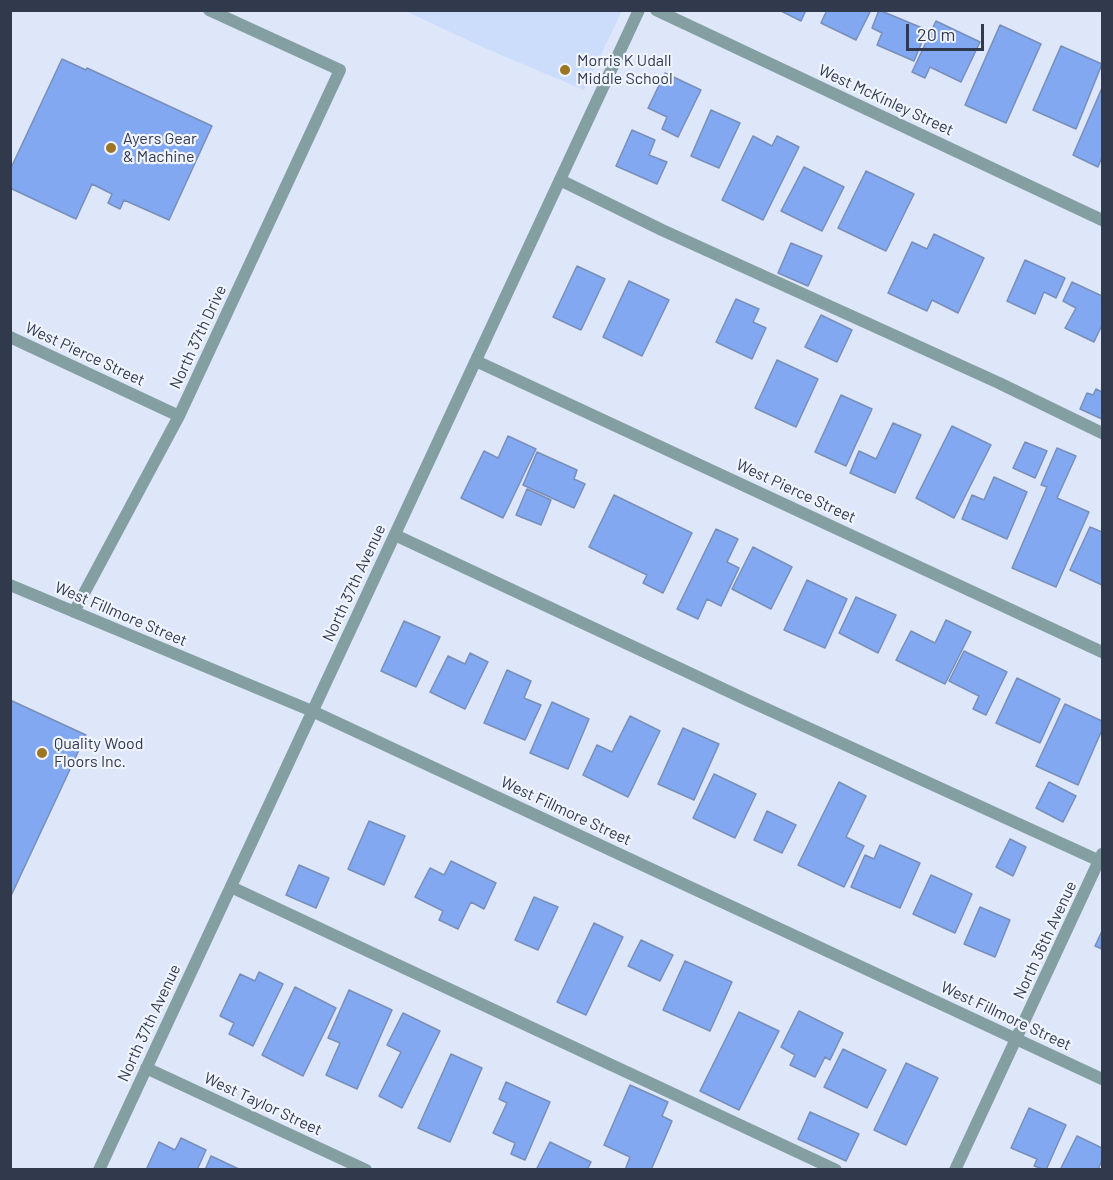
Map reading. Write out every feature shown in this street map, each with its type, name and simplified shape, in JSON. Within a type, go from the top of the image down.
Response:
[{"type":"street","name":"North 37th Drive","points":[[74,612],[179,416],[340,70],[209,10]]},
{"type":"street","name":"North 37th Avenue","points":[[99,1170],[639,10]]},
{"type":"street","name":"West McKinley Street","points":[[656,10],[1102,220]]},
{"type":"street","points":[[560,180],[662,230],[999,383],[1102,433]]},
{"type":"street","name":"West Pierce Street","points":[[10,337],[179,416]]},
{"type":"street","name":"West Pierce Street","points":[[476,361],[1102,652]]},
{"type":"street","points":[[395,534],[747,700],[1101,858]]},
{"type":"street","name":"West Fillmore Street","points":[[10,585],[312,711],[1102,1078]]},
{"type":"street","name":"North 36th Avenue","points":[[956,1170],[1101,858]]},
{"type":"street","points":[[231,887],[836,1170]]},
{"type":"street","name":"West Taylor Street","points":[[146,1068],[366,1170]]},
{"type":"shaded area","name":"Morris K Udall Middle School","points":[[622,10],[584,90],[405,11]]},
{"type":"building","points":[[779,10],[806,10],[801,21]]},
{"type":"building","points":[[827,10],[871,10],[856,40],[821,23]]},
{"type":"building","points":[[879,10],[927,30],[914,61],[877,45],[882,33],[872,28]]},
{"type":"building","points":[[936,21],[980,42],[961,82],[930,67],[925,78],[912,72]]},
{"type":"building","points":[[1000,25],[1041,44],[1006,123],[965,105]]},
{"type":"building","points":[[1061,46],[1102,64],[1076,129],[1033,110]]},
{"type":"building","name":"Ayers Gear & Machine","points":[[62,59],[86,70],[87,68],[212,126],[169,220],[124,200],[120,209],[108,203],[112,194],[92,184],[76,219],[10,188],[10,170]]},
{"type":"building","points":[[665,73],[701,90],[678,137],[662,129],[667,117],[648,108]]},
{"type":"building","points":[[1102,88],[1102,157],[1098,167],[1073,155]]},
{"type":"building","points":[[711,110],[740,123],[719,168],[691,156]]},
{"type":"building","points":[[632,130],[655,140],[649,155],[667,162],[657,184],[616,166]]},
{"type":"building","points":[[753,136],[772,146],[777,136],[799,147],[763,220],[722,200]]},
{"type":"building","points":[[804,167],[844,187],[822,231],[781,211]]},
{"type":"building","points":[[866,171],[914,194],[886,251],[838,228]]},
{"type":"building","points":[[934,234],[984,258],[958,313],[932,300],[927,311],[888,293],[912,242],[927,249]]},
{"type":"building","points":[[791,243],[822,256],[808,286],[778,273]]},
{"type":"building","points":[[1025,260],[1065,278],[1056,298],[1044,292],[1035,314],[1007,301]]},
{"type":"building","points":[[577,266],[605,279],[581,330],[553,317]]},
{"type":"building","points":[[629,281],[669,300],[642,356],[603,337]]},
{"type":"building","points":[[1072,282],[1102,296],[1102,325],[1094,342],[1065,328],[1076,308],[1063,301]]},
{"type":"building","points":[[736,299],[759,309],[753,322],[766,328],[752,359],[716,342]]},
{"type":"building","points":[[821,315],[852,330],[837,362],[805,347]]},
{"type":"building","points":[[777,360],[818,379],[796,427],[755,408]]},
{"type":"building","points":[[1096,389],[1102,392],[1102,419],[1080,409],[1087,393],[1093,395]]},
{"type":"building","points":[[841,395],[872,409],[846,466],[815,452]]},
{"type":"building","points":[[893,423],[921,435],[895,493],[850,473],[859,451],[876,459]]},
{"type":"building","points":[[952,426],[991,445],[954,518],[916,498]]},
{"type":"building","points":[[508,436],[536,449],[503,518],[461,498],[484,451],[498,458]]},
{"type":"building","points":[[1025,442],[1047,451],[1035,478],[1013,468]]},
{"type":"building","points":[[1057,448],[1076,456],[1057,498],[1089,512],[1056,587],[1012,568],[1047,487],[1041,485]]},
{"type":"building","points":[[537,452],[577,470],[574,479],[585,484],[574,508],[523,485]]},
{"type":"building","points":[[994,477],[1027,492],[1007,539],[962,519],[972,495],[984,500]]},
{"type":"building","points":[[527,489],[551,500],[541,525],[516,515]]},
{"type":"building","points":[[614,495],[692,533],[663,593],[643,583],[647,575],[589,547]]},
{"type":"building","points":[[1090,527],[1102,532],[1102,585],[1070,570]]},
{"type":"building","points":[[716,529],[738,539],[727,562],[739,568],[721,606],[707,599],[698,619],[677,609]]},
{"type":"building","points":[[753,547],[792,567],[771,609],[732,589]]},
{"type":"building","points":[[807,580],[847,599],[825,648],[784,630]]},
{"type":"building","points":[[856,597],[896,615],[878,653],[839,633]]},
{"type":"building","points":[[946,620],[971,632],[945,684],[896,660],[911,631],[935,643]]},
{"type":"building","points":[[404,621],[440,637],[416,687],[381,671]]},
{"type":"building","points":[[964,651],[1007,672],[986,715],[973,709],[979,696],[949,681]]},
{"type":"building","points":[[470,653],[488,662],[465,709],[430,692],[448,656],[465,664]]},
{"type":"building","points":[[507,670],[531,681],[524,698],[541,705],[525,740],[484,723]]},
{"type":"building","points":[[1017,678],[1060,699],[1040,743],[996,723]]},
{"type":"building","points":[[10,700],[86,735],[10,898]]},
{"type":"building","points":[[552,702],[589,719],[568,769],[530,753]]},
{"type":"building","points":[[1065,704],[1102,721],[1102,730],[1078,785],[1036,766]]},
{"type":"building","points":[[630,716],[660,731],[628,797],[583,775],[597,745],[612,752]]},
{"type":"building","points":[[683,728],[719,744],[694,800],[658,784]]},
{"type":"building","points":[[714,774],[756,794],[735,838],[693,818]]},
{"type":"building","points":[[839,782],[866,796],[846,837],[864,846],[844,887],[798,865]]},
{"type":"building","points":[[1049,782],[1076,796],[1063,822],[1036,808]]},
{"type":"building","points":[[767,811],[796,825],[782,853],[754,840]]},
{"type":"building","points":[[369,821],[405,836],[384,885],[348,869]]},
{"type":"building","points":[[1010,839],[1026,847],[1013,876],[996,867]]},
{"type":"building","points":[[880,845],[920,863],[900,908],[851,887],[865,855],[874,859]]},
{"type":"building","points":[[451,861],[496,883],[484,909],[471,902],[458,929],[439,920],[443,911],[415,897],[430,868],[444,875]]},
{"type":"building","points":[[299,865],[329,878],[316,908],[286,895]]},
{"type":"building","points":[[931,875],[972,894],[955,933],[913,914]]},
{"type":"building","points":[[534,897],[558,907],[538,950],[515,940]]},
{"type":"building","points":[[980,907],[1010,920],[995,957],[964,944]]},
{"type":"building","points":[[594,923],[623,937],[586,1015],[557,1002]]},
{"type":"building","points":[[1102,931],[1102,949],[1095,946]]},
{"type":"building","points":[[641,940],[673,955],[660,981],[628,966]]},
{"type":"building","points":[[685,961],[732,982],[710,1031],[663,1010]]},
{"type":"building","points":[[259,972],[283,984],[253,1046],[229,1034],[234,1023],[220,1016],[240,974],[255,981]]},
{"type":"building","points":[[295,987],[336,1008],[303,1076],[262,1055]]},
{"type":"building","points":[[349,990],[392,1010],[357,1089],[326,1075],[340,1043],[328,1038]]},
{"type":"building","points":[[799,1011],[843,1033],[830,1060],[825,1057],[815,1077],[790,1065],[795,1055],[781,1047]]},
{"type":"building","points":[[739,1012],[779,1031],[739,1110],[700,1091]]},
{"type":"building","points":[[403,1013],[440,1031],[402,1108],[379,1096],[401,1052],[387,1045]]},
{"type":"building","points":[[843,1049],[886,1070],[867,1108],[824,1087]]},
{"type":"building","points":[[451,1054],[482,1068],[450,1142],[418,1128]]},
{"type":"building","points":[[906,1063],[938,1078],[906,1145],[874,1130]]},
{"type":"building","points":[[506,1082],[550,1102],[525,1160],[511,1154],[515,1143],[493,1133],[507,1103],[499,1099]]},
{"type":"building","points":[[630,1085],[668,1102],[662,1116],[672,1121],[651,1170],[625,1170],[630,1157],[604,1145]]},
{"type":"building","points":[[1029,1108],[1066,1125],[1046,1170],[1034,1166],[1037,1159],[1011,1148]]},
{"type":"building","points":[[810,1112],[859,1134],[846,1161],[798,1139]]},
{"type":"building","points":[[1077,1136],[1102,1148],[1102,1160],[1098,1170],[1060,1170]]},
{"type":"building","points":[[181,1138],[206,1150],[197,1170],[146,1170],[159,1142],[175,1150]]},
{"type":"building","points":[[550,1142],[591,1162],[587,1170],[536,1170]]},
{"type":"building","points":[[211,1156],[241,1170],[205,1170]]},
{"type":"place","name":"Morris K Udall Middle School","points":[[565,70]]},
{"type":"place","name":"Ayers Gear & Machine","points":[[111,148]]},
{"type":"place","name":"Quality Wood Floors Inc.","points":[[42,753]]}]
